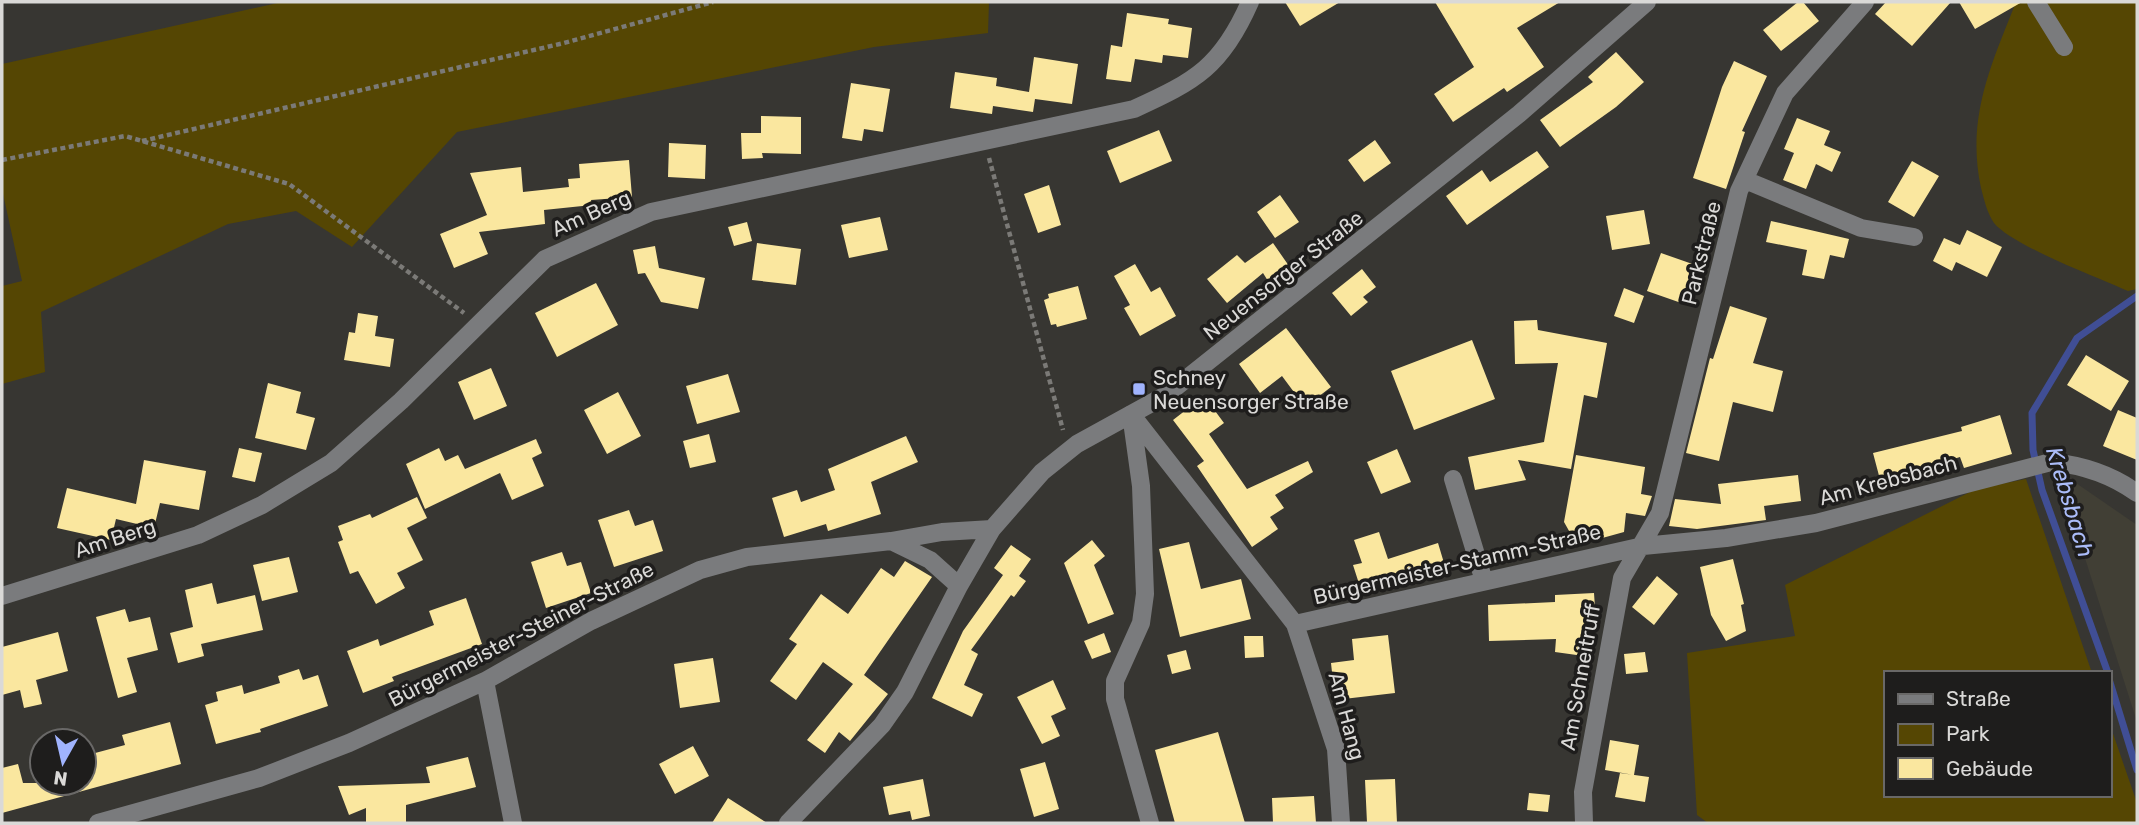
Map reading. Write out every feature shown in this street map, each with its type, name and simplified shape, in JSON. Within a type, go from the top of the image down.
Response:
[{"type":"street","name":"Am Berg","points":[[2,596],[198,535],[262,505],[331,463],[401,401],[545,259],[651,212],[1134,109],[1184,87],[1218,60],[1250,2]]},
{"type":"street","name":"Neuensorger Straße","points":[[788,823],[882,725],[905,692],[959,586],[992,529],[1042,472],[1069,451],[1167,395],[1324,272],[1569,72],[1647,2]]},
{"type":"street","name":"Parkstraße","points":[[1643,546],[1660,513],[1745,180],[1785,93],[1865,2]]},
{"type":"street","points":[[2036,2],[2064,47]]},
{"type":"street","points":[[1745,180],[1861,228],[1914,237]]},
{"type":"street","name":"Bürgermeister-Stamm-Straße","points":[[1131,414],[1295,624],[1643,546]]},
{"type":"street","points":[[1131,414],[1141,486],[1145,594],[1141,623],[1115,681],[1115,699],[1150,823]]},
{"type":"street","name":"Am Krebsbach","points":[[1643,546],[1726,538],[1816,523],[2019,468],[2051,462],[2074,464],[2102,474],[2137,493]]},
{"type":"street","points":[[1453,479],[1484,582]]},
{"type":"street","name":"Bürgermeister-Steiner-Straße","points":[[98,823],[259,778],[349,743],[485,681],[591,621],[701,570],[747,557],[891,541],[942,532],[992,529]]},
{"type":"street","points":[[891,541],[930,560],[959,586]]},
{"type":"street","name":"Am Schneitruff","points":[[1584,823],[1583,792],[1622,578],[1643,546]]},
{"type":"street","name":"Am Hang","points":[[1295,624],[1336,749],[1341,823]]},
{"type":"street","points":[[485,681],[513,823]]},
{"type":"path","points":[[142,141],[564,43],[713,2]]},
{"type":"path","points":[[2,160],[125,136],[289,184],[421,279],[477,324]]},
{"type":"path","points":[[984,141],[1069,451]]},
{"type":"shaded area","points":[[2057,470],[2137,525],[2137,722]]},
{"type":"green space","points":[[282,2],[989,2],[988,33],[874,47],[457,132],[352,247],[296,211],[228,224],[41,312],[45,372],[2,384],[2,286],[22,281],[2,189],[2,64]]},
{"type":"green space","points":[[2016,2],[2137,2],[2137,289],[2128,291],[2037,251],[2004,232],[1989,215],[1977,162],[1979,115],[1990,70]]},
{"type":"green space","points":[[2026,479],[2091,671],[1884,671],[1884,797],[2111,797],[2111,728],[2137,803],[2137,823],[1708,823],[1697,815],[1687,653],[1795,636],[1785,585],[1976,489]]},
{"type":"building","points":[[1285,2],[1340,2],[1300,26]]},
{"type":"building","points":[[1435,2],[1560,2],[1517,28],[1544,67],[1507,92],[1504,88],[1453,122],[1434,94],[1474,67]]},
{"type":"building","points":[[1798,2],[1803,2],[1819,21],[1781,51],[1763,30]]},
{"type":"building","points":[[1886,2],[1951,2],[1912,46],[1875,14]]},
{"type":"building","points":[[1959,2],[2022,2],[1975,29]]},
{"type":"building","points":[[1127,13],[1169,19],[1168,24],[1192,28],[1188,58],[1163,55],[1162,63],[1135,59],[1131,82],[1106,79],[1111,45],[1122,47]]},
{"type":"building","points":[[1616,52],[1644,82],[1616,107],[1560,147],[1540,120],[1593,82],[1588,77]]},
{"type":"building","points":[[1034,57],[1078,64],[1072,104],[1035,99],[1033,112],[993,106],[992,114],[950,108],[955,72],[997,78],[996,86],[1029,92]]},
{"type":"building","points":[[1734,61],[1767,76],[1742,131],[1745,132],[1726,189],[1693,178],[1722,87]]},
{"type":"building","points":[[851,83],[890,89],[883,132],[864,129],[862,141],[842,138]]},
{"type":"building","points":[[761,116],[801,117],[801,154],[762,153],[763,158],[742,159],[741,133],[761,133]]},
{"type":"building","points":[[1797,118],[1830,131],[1824,145],[1841,152],[1832,172],[1816,164],[1806,189],[1783,180],[1794,153],[1784,149]]},
{"type":"building","points":[[1159,130],[1172,161],[1120,183],[1107,151]]},
{"type":"building","points":[[1375,140],[1391,163],[1364,182],[1348,160]]},
{"type":"building","points":[[669,143],[706,145],[705,179],[668,177]]},
{"type":"building","points":[[1537,151],[1549,167],[1467,225],[1446,196],[1482,170],[1490,182]]},
{"type":"building","points":[[629,160],[632,197],[591,200],[592,205],[544,210],[545,224],[479,232],[488,254],[454,268],[440,234],[487,215],[470,173],[521,167],[523,192],[569,187],[568,179],[580,178],[579,164]]},
{"type":"building","points":[[1912,161],[1939,176],[1914,217],[1888,202]]},
{"type":"building","points":[[1049,185],[1061,225],[1038,233],[1024,194]]},
{"type":"building","points":[[1280,195],[1299,222],[1275,238],[1257,212]]},
{"type":"building","points":[[1644,210],[1650,244],[1612,250],[1606,216]]},
{"type":"building","points":[[880,217],[888,250],[849,258],[841,225]]},
{"type":"building","points":[[1771,221],[1849,239],[1844,258],[1830,255],[1824,279],[1802,275],[1807,250],[1766,242]]},
{"type":"building","points":[[747,222],[752,241],[734,246],[728,227]]},
{"type":"building","points":[[1967,230],[2002,247],[1987,277],[1956,262],[1952,271],[1933,261],[1944,238],[1960,245]]},
{"type":"building","points":[[757,243],[801,249],[796,285],[752,280]]},
{"type":"building","points":[[1273,243],[1289,266],[1268,281],[1263,273],[1227,303],[1207,279],[1237,255],[1245,263]]},
{"type":"building","points":[[655,246],[659,268],[705,278],[698,309],[661,302],[645,273],[638,274],[633,250]]},
{"type":"building","points":[[1661,253],[1701,267],[1687,305],[1647,291]]},
{"type":"building","points":[[1135,264],[1151,292],[1160,287],[1176,316],[1140,336],[1124,308],[1130,305],[1114,276]]},
{"type":"building","points":[[1362,269],[1376,287],[1363,297],[1368,302],[1351,316],[1332,293]]},
{"type":"building","points":[[596,283],[618,325],[557,357],[535,313]]},
{"type":"building","points":[[1078,286],[1087,319],[1057,327],[1056,324],[1051,325],[1044,300],[1049,298],[1048,294]]},
{"type":"building","points":[[1624,288],[1644,296],[1634,323],[1614,316]]},
{"type":"building","points":[[1730,306],[1767,318],[1753,363],[1783,371],[1773,412],[1733,402],[1719,461],[1686,453],[1710,358],[1713,359]]},
{"type":"building","points":[[358,313],[378,316],[375,336],[394,339],[390,367],[344,360],[349,332],[355,333]]},
{"type":"building","points":[[1537,320],[1538,330],[1607,343],[1597,398],[1584,395],[1571,469],[1518,460],[1526,480],[1475,490],[1468,457],[1544,442],[1558,363],[1515,364],[1514,321]]},
{"type":"building","points":[[1286,328],[1331,387],[1305,407],[1282,376],[1260,393],[1239,364]]},
{"type":"building","points":[[1472,340],[1495,399],[1414,430],[1391,371]]},
{"type":"building","points":[[2086,355],[2129,381],[2111,411],[2067,385]]},
{"type":"building","points":[[491,368],[507,406],[474,420],[458,382]]},
{"type":"building","points":[[728,374],[740,412],[697,424],[686,386]]},
{"type":"building","points":[[268,383],[301,392],[296,413],[315,418],[306,450],[255,438]]},
{"type":"building","points":[[618,392],[641,436],[607,454],[584,410]]},
{"type":"building","points":[[1204,396],[1224,423],[1209,434],[1247,489],[1308,461],[1313,472],[1275,495],[1284,508],[1270,517],[1278,529],[1252,547],[1197,466],[1204,461],[1173,420]]},
{"type":"building","points":[[2118,410],[2137,418],[2137,460],[2103,446]]},
{"type":"building","points":[[2000,415],[2012,454],[1964,468],[1960,457],[1921,469],[1923,476],[1882,487],[1873,453],[1962,431],[1961,427]]},
{"type":"building","points":[[709,434],[716,462],[690,468],[683,441]]},
{"type":"building","points":[[906,436],[918,462],[871,482],[881,514],[828,531],[826,524],[784,537],[772,498],[797,490],[801,502],[835,490],[828,469]]},
{"type":"building","points":[[536,439],[542,453],[532,458],[544,486],[512,500],[500,473],[425,509],[406,464],[439,448],[445,461],[458,455],[465,469]]},
{"type":"building","points":[[239,448],[262,453],[255,482],[232,477]]},
{"type":"building","points":[[1397,449],[1411,482],[1381,494],[1367,462]]},
{"type":"building","points":[[1576,455],[1645,467],[1641,494],[1652,496],[1645,516],[1626,513],[1624,532],[1577,545],[1564,522]]},
{"type":"building","points":[[144,460],[206,471],[199,510],[160,503],[154,528],[116,519],[111,540],[57,528],[67,488],[136,504]]},
{"type":"building","points":[[1798,475],[1801,501],[1764,506],[1766,520],[1697,529],[1669,526],[1675,499],[1721,504],[1718,484]]},
{"type":"building","points":[[417,497],[427,518],[407,528],[423,560],[397,573],[405,588],[376,604],[358,571],[350,574],[338,542],[343,540],[338,526],[370,514],[372,518]]},
{"type":"building","points":[[629,510],[635,526],[653,520],[663,551],[614,567],[598,520]]},
{"type":"building","points":[[1379,532],[1388,559],[1438,543],[1447,573],[1420,581],[1418,575],[1362,593],[1353,565],[1362,563],[1354,540]]},
{"type":"building","points":[[1092,540],[1105,556],[1094,565],[1114,614],[1088,624],[1064,563]]},
{"type":"building","points":[[1189,542],[1201,589],[1241,579],[1251,619],[1180,637],[1159,549]]},
{"type":"building","points":[[1011,545],[1031,559],[1019,576],[1026,581],[1014,597],[1011,595],[971,650],[978,654],[964,685],[983,694],[972,717],[932,698],[963,631],[1003,575],[994,568]]},
{"type":"building","points":[[562,552],[567,566],[581,562],[591,593],[546,608],[531,562]]},
{"type":"building","points":[[289,557],[298,592],[262,601],[253,565]]},
{"type":"building","points":[[1733,559],[1744,604],[1741,605],[1746,631],[1726,641],[1711,615],[1700,567]]},
{"type":"building","points":[[905,561],[932,577],[864,675],[888,694],[850,741],[839,732],[825,753],[807,740],[853,684],[823,662],[796,700],[770,681],[797,644],[789,639],[821,594],[848,614],[881,568],[894,577]]},
{"type":"building","points":[[1657,576],[1678,594],[1654,625],[1632,607]]},
{"type":"building","points":[[212,583],[217,604],[255,595],[263,630],[201,644],[204,656],[178,663],[170,633],[193,627],[185,590]]},
{"type":"building","points":[[1594,593],[1596,623],[1591,657],[1555,652],[1556,639],[1489,641],[1488,605],[1555,602],[1555,595]]},
{"type":"building","points":[[466,598],[482,644],[392,677],[394,681],[363,693],[347,651],[378,639],[380,646],[434,625],[429,611]]},
{"type":"building","points":[[125,609],[129,622],[150,617],[158,650],[127,658],[137,692],[118,698],[96,617]]},
{"type":"building","points":[[58,632],[68,671],[36,680],[42,704],[24,708],[20,690],[2,695],[2,647]]},
{"type":"building","points":[[1104,633],[1111,652],[1092,659],[1084,641]]},
{"type":"building","points":[[1388,635],[1395,693],[1335,700],[1331,663],[1354,660],[1352,639]]},
{"type":"building","points":[[1244,636],[1263,636],[1264,657],[1245,658]]},
{"type":"building","points":[[1186,650],[1191,669],[1172,674],[1167,655]]},
{"type":"building","points":[[1645,652],[1648,672],[1626,674],[1624,654]]},
{"type":"building","points":[[713,658],[720,702],[680,708],[674,664]]},
{"type":"building","points":[[299,669],[303,680],[318,675],[328,706],[260,729],[261,732],[216,744],[205,705],[218,701],[216,692],[242,685],[244,694],[280,683],[278,676]]},
{"type":"building","points":[[1053,680],[1066,709],[1051,716],[1060,736],[1042,744],[1017,697]]},
{"type":"building","points":[[170,722],[181,764],[98,787],[98,752],[125,745],[122,735]]},
{"type":"building","points":[[1218,732],[1245,823],[1175,823],[1155,750]]},
{"type":"building","points":[[1610,740],[1639,745],[1634,775],[1605,770]]},
{"type":"building","points":[[693,746],[709,776],[675,794],[659,764]]},
{"type":"building","points":[[468,757],[476,787],[406,805],[406,822],[366,823],[366,808],[349,815],[338,786],[430,783],[426,767]]},
{"type":"building","points":[[1045,762],[1059,809],[1034,817],[1020,769]]},
{"type":"building","points":[[18,764],[23,783],[28,783],[28,797],[60,797],[2,813],[2,768]]},
{"type":"building","points":[[1620,773],[1649,777],[1645,802],[1615,797]]},
{"type":"building","points":[[923,779],[930,816],[912,820],[910,811],[889,815],[883,787]]},
{"type":"building","points":[[1395,779],[1397,823],[1367,823],[1365,780]]},
{"type":"building","points":[[1529,793],[1550,795],[1548,812],[1527,810]]},
{"type":"building","points":[[1314,796],[1316,823],[1273,823],[1272,798]]},
{"type":"building","points":[[728,798],[767,823],[712,823]]},
{"type":"waterway","name":"Krebsbach","points":[[2107,671],[2042,490],[2033,450],[2032,413],[2077,338],[2137,296]]},
{"type":"waterway","name":"Krebsbach","points":[[2111,686],[2137,770]]},
{"type":"place","name":"Schney Neuensorger Straße","points":[[1139,389]]}]
